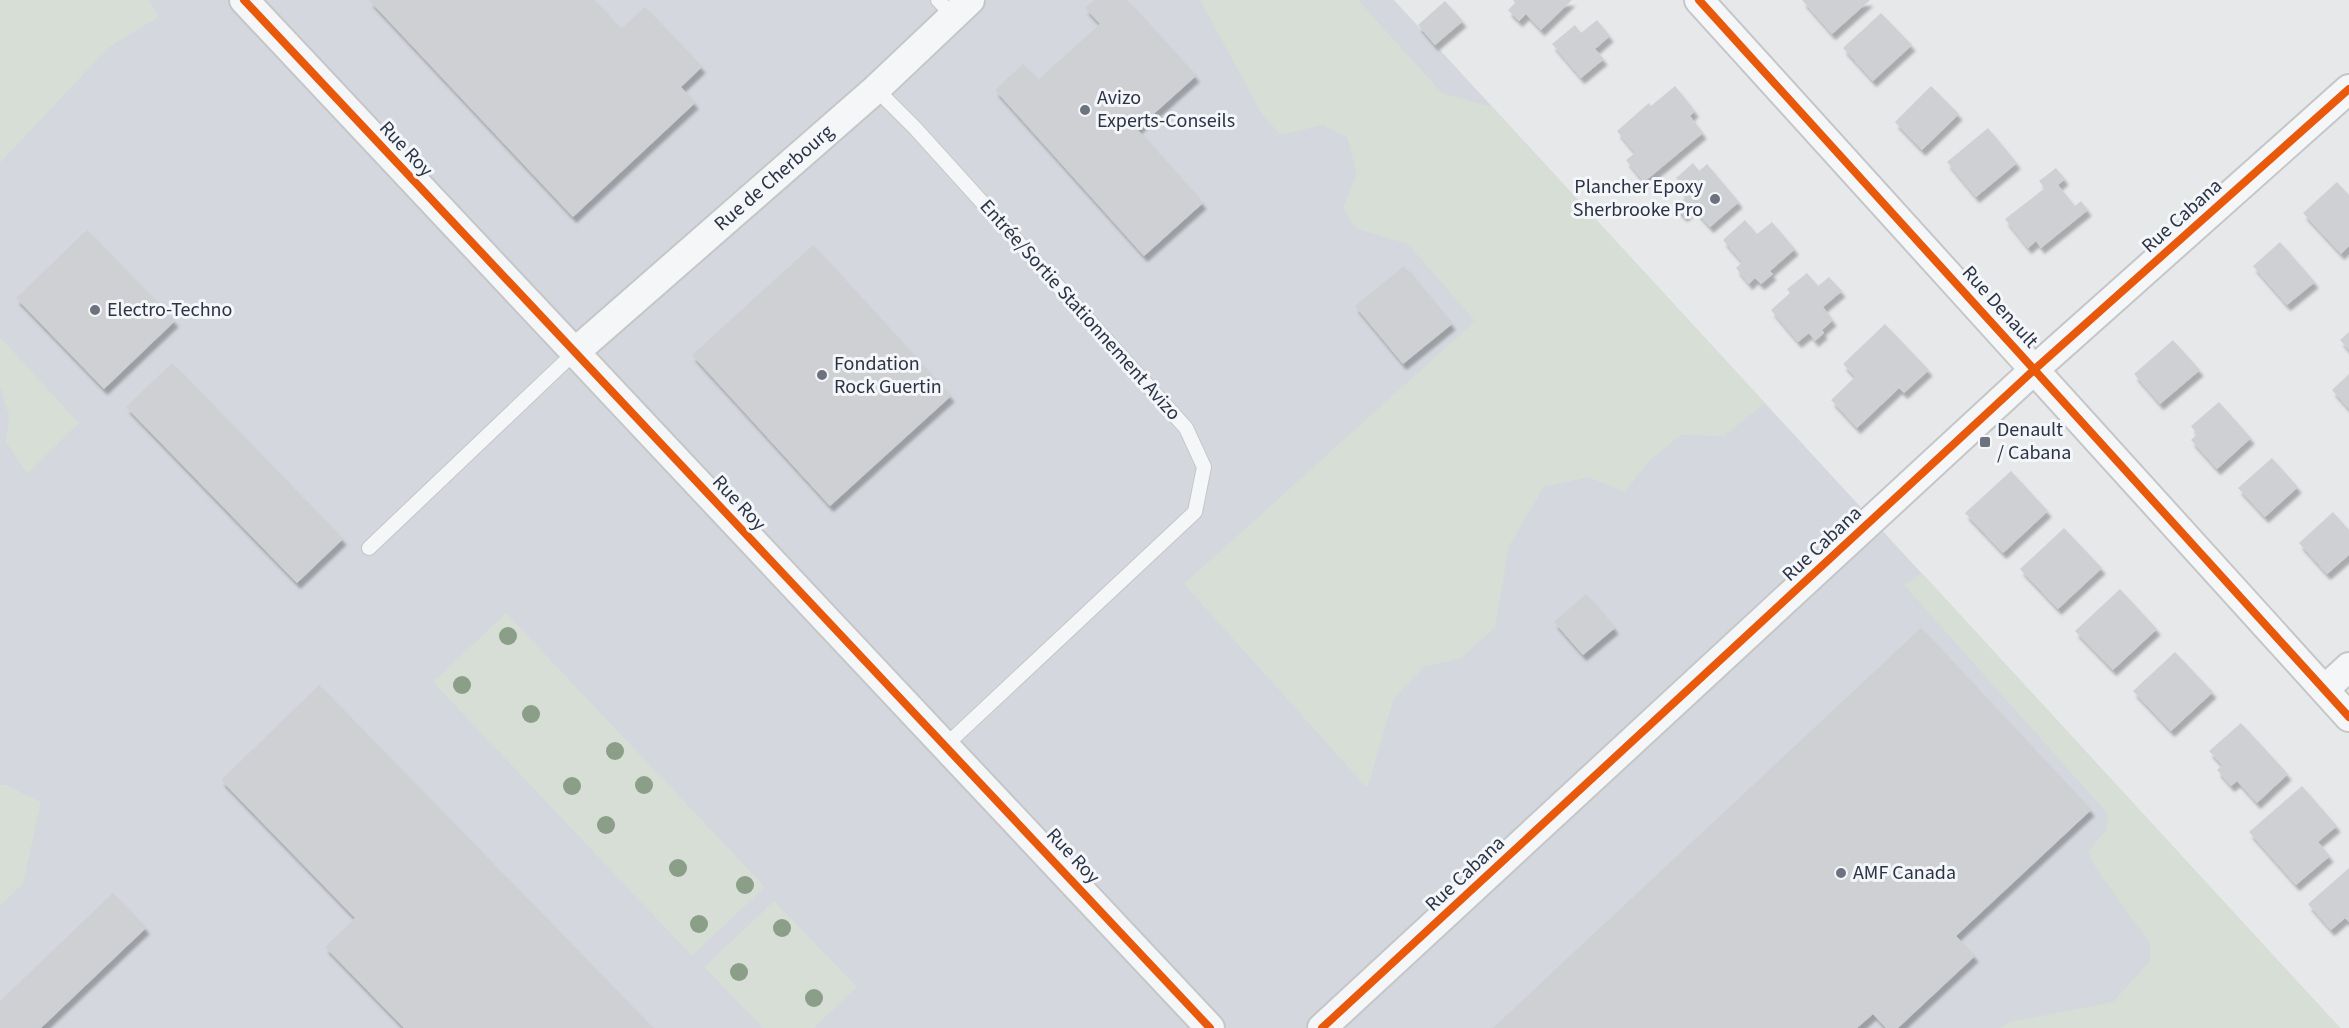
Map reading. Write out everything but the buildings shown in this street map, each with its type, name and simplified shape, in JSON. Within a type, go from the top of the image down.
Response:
[{"type":"street","name":"Rue Roy","points":[[244,0],[1210,1028]]},
{"type":"street","name":"Rue Denault","points":[[1699,0],[2349,717]]},
{"type":"street","name":"Rue de Cherbourg","points":[[574,353],[876,89],[954,5]]},
{"type":"street","name":"Rue Cabana","points":[[1322,1028],[2035,369],[2349,89]]},
{"type":"street","points":[[2325,689],[2349,667]]},
{"type":"lane","name":"Entrée/Sortie Stationnement Avizo","points":[[876,89],[915,128],[1186,428],[1204,467],[1195,512],[946,745]]},
{"type":"lane","points":[[369,548],[574,353]]},
{"type":"shaded area","points":[[0,0],[1394,0],[2340,1028],[0,1028]]},
{"type":"shaded area","points":[[0,0],[149,0],[159,17],[109,47],[0,163]]},
{"type":"shaded area","points":[[1200,0],[1358,0],[1442,93],[1492,107],[1765,403],[1724,436],[1681,435],[1649,461],[1625,492],[1588,477],[1544,487],[1509,546],[1495,627],[1460,659],[1424,667],[1394,698],[1367,788],[1184,584],[1475,321],[1408,244],[1357,229],[1343,208],[1357,174],[1347,137],[1323,125],[1280,135],[1262,114]]},
{"type":"shaded area","points":[[0,337],[79,423],[27,474],[6,442],[9,416],[0,386]]},
{"type":"shaded area","points":[[1922,573],[2340,1028],[2000,1028],[2010,1022],[2113,1002],[2150,961],[2150,943],[2097,870],[2088,852],[2106,830],[2107,813],[1904,585]]},
{"type":"shaded area","points":[[506,613],[765,887],[692,956],[433,682]]},
{"type":"shaded area","points":[[0,785],[6,785],[41,802],[23,884],[0,906]]},
{"type":"shaded area","points":[[774,901],[857,987],[814,1028],[763,1028],[704,967]]},
{"type":"cycle path","points":[[244,0],[1210,1028]]},
{"type":"cycle path","points":[[1699,0],[2349,717]]},
{"type":"cycle path","points":[[1322,1028],[2035,369],[2349,89]]},
{"type":"place","name":"Avizo Experts-Conseils","points":[[1085,110]]},
{"type":"place","name":"Plancher Epoxy Sherbrooke Pro","points":[[1715,199]]},
{"type":"place","name":"Electro-Techno","points":[[95,310]]},
{"type":"place","name":"Fondation Rock Guertin","points":[[822,375]]},
{"type":"place","name":"Denault / Cabana","points":[[1985,442]]},
{"type":"place","name":"AMF Canada","points":[[1841,873]]}]
